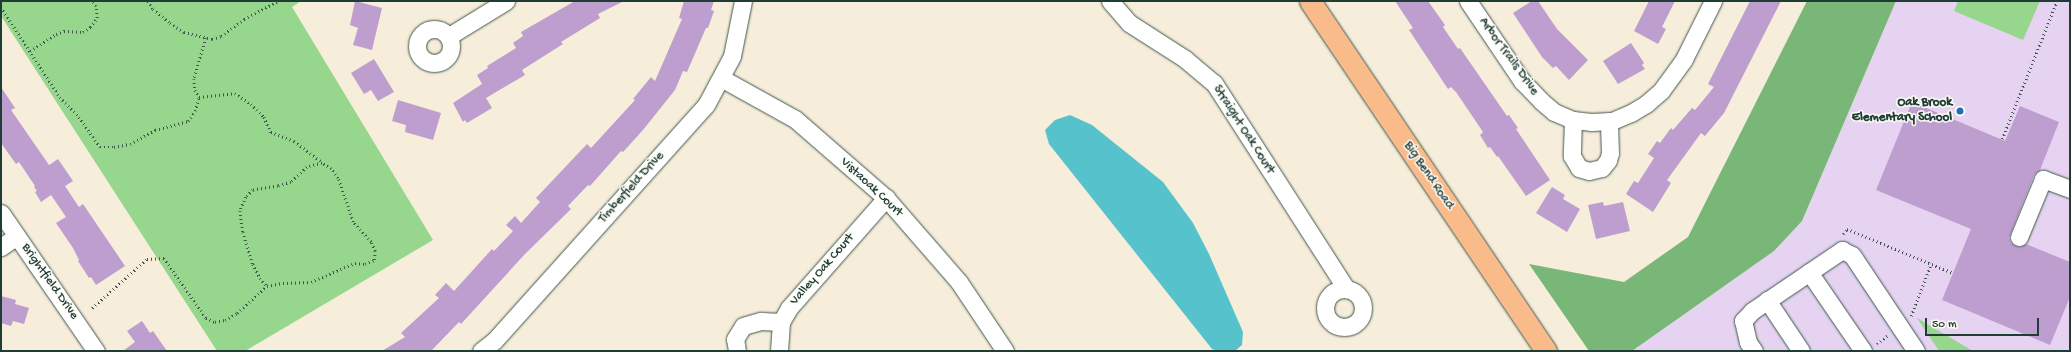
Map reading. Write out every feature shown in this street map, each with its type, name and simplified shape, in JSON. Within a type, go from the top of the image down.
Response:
[{"type":"main road","name":"Big Bend Road","points":[[1310,1],[1546,351]]},
{"type":"street","points":[[449,36],[506,1]]},
{"type":"street","name":"Timberfield Drive","points":[[492,348],[706,105],[732,56],[744,1]]},
{"type":"street","name":"Straight Oak Court","points":[[1110,1],[1129,23],[1185,59],[1214,83],[1346,289]]},
{"type":"street","name":"Arbor Trails Drive","points":[[1468,1],[1522,81],[1541,101],[1554,112],[1573,120],[1591,122],[1609,121],[1631,113],[1646,104],[1661,91],[1684,59],[1713,1]]},
{"type":"street","name":"Vistaoak Court","points":[[721,78],[794,119],[886,198],[959,282],[1005,351]]},
{"type":"street","points":[[1573,120],[1572,156],[1579,168],[1589,171],[1602,168],[1608,160],[1610,153],[1609,121]]},
{"type":"street","points":[[2019,237],[2044,179],[2070,189]]},
{"type":"street","name":"Valley Oak Court","points":[[779,351],[782,322],[794,302],[886,198]]},
{"type":"street","name":"Brightfield Drive","points":[[1,213],[96,351]]},
{"type":"street","points":[[1,247],[17,236]]},
{"type":"street","points":[[1754,351],[1748,342],[1743,321],[1752,311],[1767,300],[1842,250],[1852,255],[1916,351]]},
{"type":"street","points":[[1810,272],[1863,351]]},
{"type":"street","points":[[1767,300],[1801,351]]},
{"type":"street","points":[[737,351],[735,339],[743,326],[761,321],[782,322]]},
{"type":"path","points":[[30,51],[64,31],[83,32],[98,18],[96,6],[92,1]]},
{"type":"path","points":[[148,1],[154,9],[170,23],[184,32],[212,39],[221,36],[244,19],[278,1]]},
{"type":"path","points":[[2002,139],[2057,1]]},
{"type":"path","points":[[1,7],[60,97],[79,117],[100,147],[114,148],[130,144],[155,130],[188,121],[195,111],[199,97],[195,90],[194,79],[206,38]]},
{"type":"path","points":[[92,308],[148,259],[164,258],[206,318],[215,322],[225,320],[237,313],[267,286],[283,283],[311,282],[355,263],[365,264],[374,260],[375,251],[371,242],[353,222],[338,178],[331,169],[294,141],[271,132],[264,117],[251,104],[235,93],[221,94],[210,98],[199,97]]},
{"type":"path","points":[[267,286],[260,278],[253,264],[244,232],[240,211],[246,197],[253,190],[278,186],[290,182],[307,167],[322,162]]},
{"type":"path","points":[[1842,250],[1840,238],[1847,229],[1953,273]]},
{"type":"shaded area","name":"Oak Brook Elementary School","points":[[1896,1],[2070,1],[2070,351],[1632,351],[1774,251],[1802,221]]},
{"type":"green space","points":[[1,1],[301,1],[292,7],[433,240],[245,351],[217,351],[1,16]]},
{"type":"green space","points":[[1807,1],[1896,1],[1802,221],[1774,251],[1632,351],[1589,351],[1529,264],[1624,282],[1688,237]]},
{"type":"green space","points":[[1958,1],[2040,1],[2023,40],[1954,11]]},
{"type":"green space","points":[[1917,318],[1973,351],[1939,351]]},
{"type":"water","points":[[1070,115],[1092,125],[1163,182],[1193,223],[1209,254],[1243,332],[1242,345],[1235,351],[1218,351],[1212,349],[1049,144],[1045,130],[1055,120]]},
{"type":"building","points":[[355,1],[382,8],[372,50],[353,45],[358,28],[350,25]]},
{"type":"building","points":[[575,1],[624,1],[598,14],[600,18],[561,42],[563,44],[522,70],[525,75],[486,98],[492,108],[467,123],[465,120],[463,122],[453,103],[482,84],[477,75],[488,68],[487,66],[516,48],[513,43],[523,36],[521,32]]},
{"type":"building","points":[[684,1],[714,1],[711,10],[714,11],[708,28],[706,28],[687,72],[683,71],[675,90],[643,130],[623,152],[621,151],[590,186],[588,185],[568,206],[571,209],[525,254],[461,324],[459,322],[431,351],[382,351],[405,337],[401,333],[439,298],[435,295],[446,283],[454,291],[492,249],[494,251],[513,231],[506,225],[515,216],[521,223],[540,202],[536,198],[587,144],[591,148],[635,100],[633,99],[651,77],[655,81],[682,19],[679,18]]},
{"type":"building","points":[[1395,1],[1428,1],[1445,25],[1443,27],[1458,49],[1460,48],[1507,116],[1509,115],[1518,128],[1516,129],[1550,180],[1526,196],[1498,156],[1497,157],[1490,147],[1488,148],[1480,135],[1483,132],[1456,92],[1451,87],[1448,89],[1409,30],[1413,28]]},
{"type":"building","points":[[1532,1],[1538,1],[1557,29],[1588,60],[1569,80],[1556,66],[1553,68],[1542,57],[1513,13]]},
{"type":"building","points":[[1649,1],[1675,1],[1662,27],[1666,29],[1658,44],[1634,31]]},
{"type":"building","points":[[1750,1],[1781,1],[1724,113],[1705,136],[1701,133],[1667,180],[1671,183],[1653,212],[1626,194],[1634,181],[1638,183],[1654,158],[1648,154],[1657,141],[1660,143],[1671,128],[1673,130],[1692,108],[1695,110],[1714,87],[1708,84]]},
{"type":"building","points":[[1631,43],[1644,63],[1642,65],[1645,69],[1618,84],[1603,61]]},
{"type":"building","points":[[374,59],[394,92],[378,101],[371,90],[364,94],[351,73]]},
{"type":"building","points":[[1,87],[15,108],[11,110],[49,165],[58,159],[73,181],[65,186],[79,207],[83,204],[125,266],[96,285],[91,277],[89,278],[78,261],[79,260],[73,248],[56,223],[66,217],[51,195],[41,202],[35,192],[37,191],[34,187],[35,186],[19,162],[16,164],[1,143]]},
{"type":"building","points":[[398,100],[441,113],[433,140],[405,132],[406,125],[392,121]]},
{"type":"building","points":[[1912,102],[2005,141],[2020,106],[2059,122],[2040,170],[2034,175],[2009,238],[2011,243],[2016,246],[2021,247],[2026,244],[2070,262],[2070,297],[2050,345],[1942,300],[1971,229],[1876,190]]},
{"type":"building","points":[[1552,187],[1565,195],[1563,199],[1580,209],[1567,232],[1536,213]]},
{"type":"building","points":[[1603,202],[1604,206],[1623,202],[1630,231],[1596,239],[1588,205]]},
{"type":"building","points":[[1,296],[16,300],[15,304],[29,308],[24,324],[13,321],[11,326],[1,323]]},
{"type":"building","points":[[142,321],[150,333],[153,331],[167,351],[123,351],[135,342],[127,331]]},
{"type":"place","name":"Oak Brook Elementary School","points":[[1960,111]]}]
